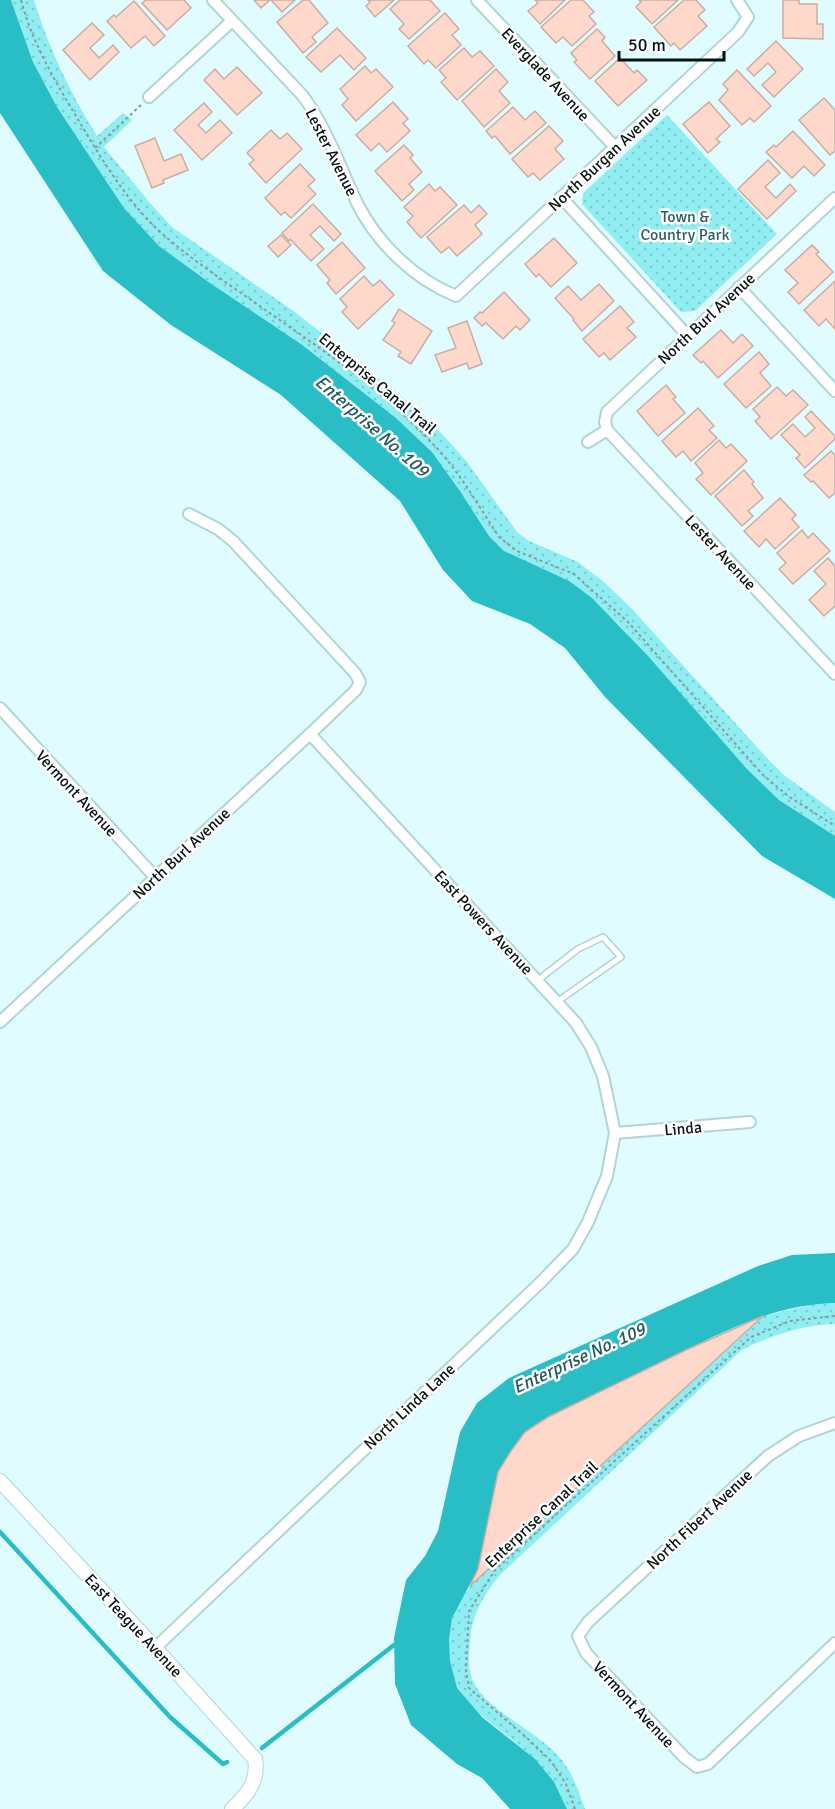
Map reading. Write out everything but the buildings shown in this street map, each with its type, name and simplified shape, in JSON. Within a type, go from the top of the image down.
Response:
[{"type":"street","name":"Lester Avenue","points":[[213,0],[303,96],[315,113],[358,204],[384,244],[439,289],[456,296]]},
{"type":"street","name":"Everglade Avenue","points":[[477,0],[615,147]]},
{"type":"street","name":"North Burgan Avenue","points":[[456,296],[738,33],[748,17],[737,0]]},
{"type":"street","points":[[150,97],[232,21]]},
{"type":"street","points":[[561,197],[687,335]]},
{"type":"street","name":"North Burl Avenue","points":[[607,430],[605,422],[607,412],[835,198]]},
{"type":"street","points":[[739,287],[835,391]]},
{"type":"street","name":"Lester Avenue","points":[[607,430],[835,674]]},
{"type":"street","points":[[588,442],[607,430]]},
{"type":"street","name":"North Burl Avenue","points":[[0,1022],[310,734],[356,690],[360,682],[355,673],[233,541],[218,529],[189,514]]},
{"type":"street","name":"Vermont Avenue","points":[[0,708],[155,877]]},
{"type":"street","name":"East Powers Avenue","points":[[310,734],[576,1023],[591,1047],[603,1076],[615,1133]]},
{"type":"street","name":"Linda","points":[[615,1133],[750,1122]]},
{"type":"street","name":"North Linda Lane","points":[[155,1648],[540,1283],[573,1249],[588,1222],[607,1176],[615,1133]]},
{"type":"street","name":"North Fibert Avenue","points":[[578,1636],[588,1622],[768,1456],[799,1436],[835,1423]]},
{"type":"street","name":"East Teague Avenue","points":[[0,1482],[255,1759],[256,1774],[247,1794],[232,1809]]},
{"type":"street","name":"Vermont Avenue","points":[[578,1636],[586,1653],[684,1757],[697,1767],[708,1764],[835,1643]]},
{"type":"lane","points":[[538,980],[578,949],[603,937],[621,957],[558,1001]]},
{"type":"path","name":"Enterprise Canal Trail","points":[[21,0],[27,23],[58,86],[95,148],[128,196],[156,228],[182,251],[345,366],[400,412],[434,444],[507,545],[574,574],[628,622],[763,775],[788,796],[835,826]]},
{"type":"path","points":[[95,148],[150,97]]},
{"type":"path","name":"Enterprise Canal Trail","points":[[575,1809],[566,1784],[551,1761],[469,1688],[465,1670],[469,1611],[495,1570],[751,1337],[790,1321],[835,1316]]},
{"type":"green space","points":[[11,0],[34,0],[61,70],[97,136],[123,113],[132,120],[104,147],[172,227],[295,312],[407,401],[446,438],[467,462],[517,532],[529,541],[578,562],[604,582],[632,609],[785,776],[835,812],[835,836],[779,800],[747,769],[617,623],[504,551],[489,536],[432,452],[396,418],[301,344],[159,246],[124,208],[57,107],[33,62]]},
{"type":"green space","name":"Town & Country Park","points":[[667,115],[777,234],[695,311],[681,312],[582,204],[583,193]]},
{"type":"green space","points":[[835,1303],[835,1324],[811,1326],[788,1332],[743,1349],[502,1573],[480,1605],[473,1623],[469,1659],[471,1675],[476,1687],[498,1710],[542,1741],[568,1768],[585,1809],[567,1809],[557,1789],[535,1761],[473,1707],[456,1687],[451,1671],[449,1643],[450,1626],[456,1610],[470,1586],[763,1316],[813,1304]]},
{"type":"water","name":"Enterprise No. 109","points":[[0,0],[11,0],[33,62],[57,107],[124,208],[159,246],[301,344],[396,418],[432,452],[489,536],[504,551],[569,581],[592,598],[648,656],[747,769],[779,800],[835,836],[835,899],[762,856],[606,698],[565,648],[530,624],[472,601],[443,570],[400,501],[281,395],[171,325],[103,271],[0,113]]},
{"type":"water","name":"Enterprise No. 109","points":[[835,1253],[835,1303],[791,1309],[748,1322],[708,1339],[548,1417],[525,1432],[498,1472],[478,1569],[452,1618],[449,1639],[450,1661],[457,1688],[482,1717],[535,1759],[554,1782],[567,1809],[510,1809],[482,1778],[457,1764],[411,1725],[395,1684],[394,1638],[406,1580],[425,1556],[438,1531],[460,1432],[477,1403],[509,1378],[758,1266],[792,1255]]},
{"type":"waterway","points":[[0,1532],[170,1717],[223,1764],[227,1762]]},
{"type":"waterway","points":[[262,1748],[398,1644]]}]
